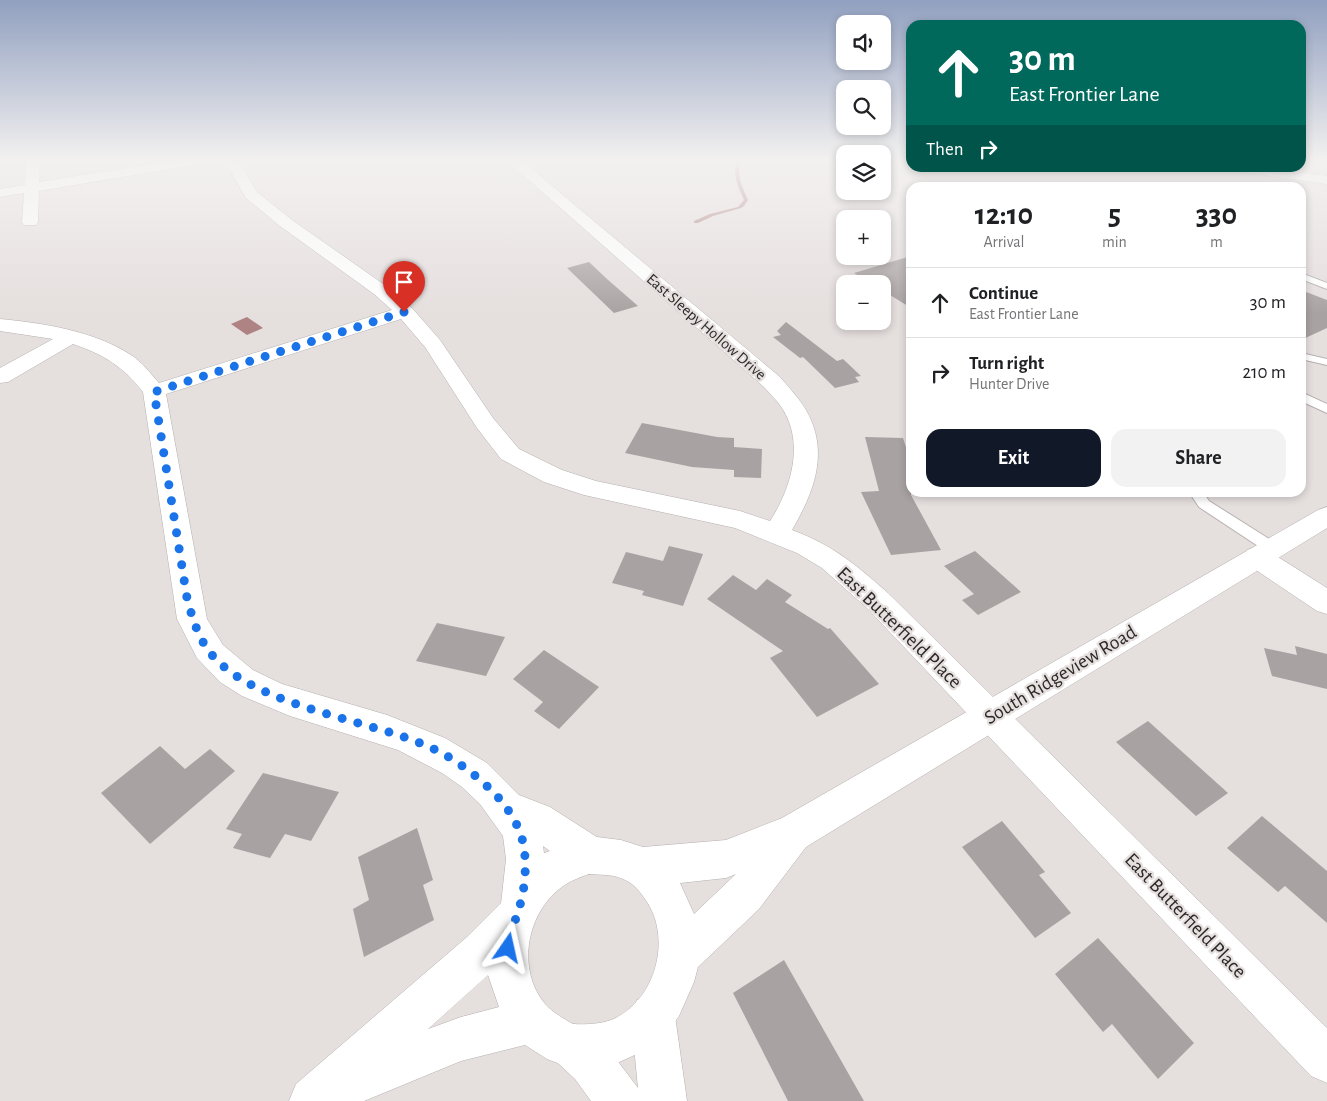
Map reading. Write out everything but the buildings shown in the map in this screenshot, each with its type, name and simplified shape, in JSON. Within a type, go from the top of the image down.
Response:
[{"type":"main road","points":[[30,222],[31,211]]},
{"type":"main road","name":"East Butterfield Place","points":[[271,211],[380,290],[404,312],[433,344],[485,422],[510,454],[553,476],[594,489],[740,520],[806,546],[832,561],[878,601],[1327,1060]]},
{"type":"main road","name":"East Sleepy Hollow Drive","points":[[573,211],[772,382],[793,408],[802,425],[807,463],[805,478],[795,503],[776,534]]},
{"type":"main road","points":[[154,392],[404,312]]},
{"type":"main road","points":[[0,325],[38,329],[112,352],[126,361],[154,392],[192,619],[209,651],[222,665],[253,687],[285,700],[421,743],[463,766],[486,785],[507,808],[520,832],[526,860],[518,910],[510,933],[507,964],[514,994],[530,1021],[554,1039],[574,1047],[620,1101]]},
{"type":"main road","points":[[0,377],[70,338]]},
{"type":"main road","name":"South Ridgeview Road","points":[[793,833],[1327,516]]},
{"type":"main road","points":[[1264,553],[1327,603]]},
{"type":"main road","points":[[507,808],[537,820],[589,855]]},
{"type":"main road","points":[[640,866],[726,859],[793,833]]},
{"type":"main road","points":[[678,956],[745,895],[793,833]]},
{"type":"main road","points":[[318,1098],[482,952],[518,910],[539,880],[563,863],[589,855],[616,857],[640,866],[660,885],[674,911],[680,941],[677,973],[663,1003],[642,1028],[614,1043],[574,1047]]},
{"type":"main road","points":[[654,1016],[663,1101]]},
{"type":"main road","points":[[318,1098],[461,1039],[530,1021]]},
{"type":"lane","points":[[1306,278],[1327,286]]},
{"type":"lane","points":[[1306,357],[1327,362]]},
{"type":"lane","points":[[1306,398],[1327,409]]},
{"type":"lane","points":[[1199,497],[1204,504],[1264,553]]},
{"type":"shaded area","points":[[247,317],[263,328],[247,335],[231,324]]},
{"type":"waterway","points":[[696,222],[711,215],[725,211]]},
{"type":"route","points":[[404,312],[154,392],[187,598],[192,619],[209,651],[222,665],[253,687],[285,700],[421,743],[463,766],[486,785],[507,808],[520,832],[526,860],[520,904],[510,933],[508,948]]}]
